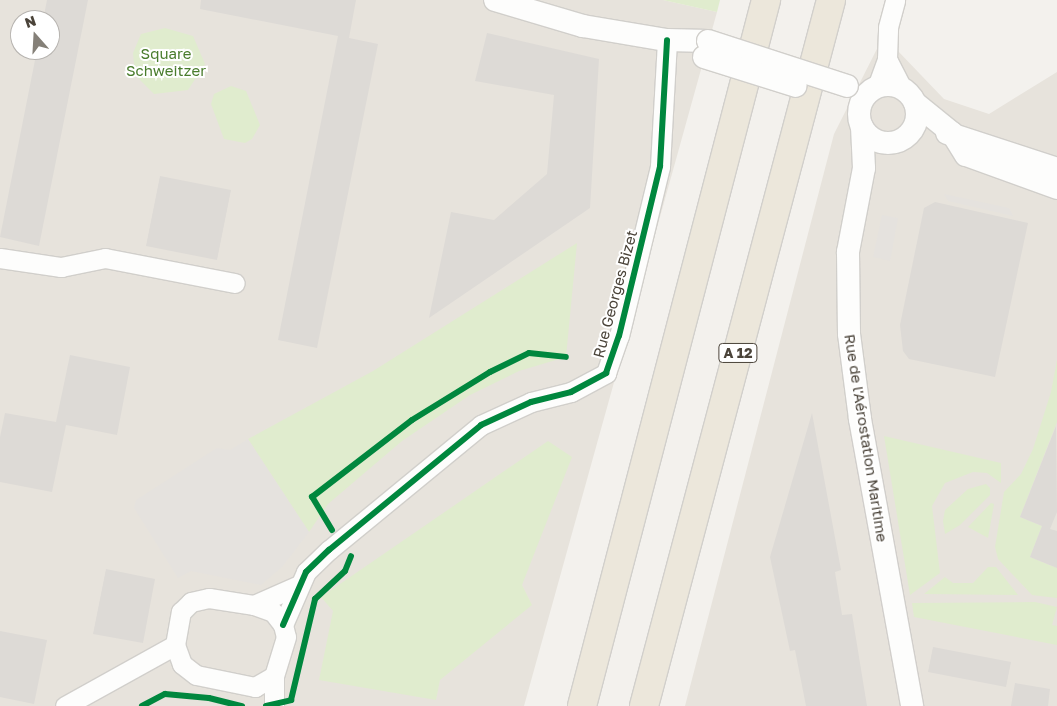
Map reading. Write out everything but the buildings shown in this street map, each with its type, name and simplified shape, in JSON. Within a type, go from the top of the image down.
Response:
[{"type":"highway","points":[[580,706],[766,0]]},
{"type":"highway","name":"A 12","points":[[644,706],[831,0]]},
{"type":"street","points":[[495,0],[583,26],[667,40],[706,49],[845,94],[885,85],[909,95],[952,133],[966,156],[1057,188]]},
{"type":"street","points":[[861,123],[861,103],[874,89],[887,59],[888,27],[895,0]]},
{"type":"street","name":"Rue Georges Bizet","points":[[283,625],[306,572],[329,550],[481,425],[530,402],[571,392],[606,373],[619,336],[660,166],[667,40]]},
{"type":"street","points":[[887,59],[909,95],[917,118],[910,133]]},
{"type":"street","points":[[845,94],[861,123],[874,139],[882,142],[897,141],[910,133],[952,133],[1057,169]]},
{"type":"street","name":"Rue de l'Aérostation Maritime","points":[[861,123],[864,168],[848,252],[849,334],[862,429],[912,706]]},
{"type":"street","name":"Rue de l'Aérostation Maritime","points":[[864,168],[876,155],[882,142]]},
{"type":"street","points":[[0,258],[61,267],[105,258],[236,283]]},
{"type":"street","points":[[254,605],[299,585]]},
{"type":"street","points":[[274,676],[255,687],[196,675],[182,664],[175,645],[181,612],[191,602],[209,598],[254,605],[273,612],[283,625],[286,636],[274,676],[274,706]]},
{"type":"street","points":[[65,706],[175,645]]},
{"type":"street","points":[[255,687],[267,706]]},
{"type":"shaded area","points":[[0,0],[663,0],[717,12],[524,706],[0,706]]},
{"type":"shaded area","points":[[888,27],[897,50],[944,99],[989,114],[1057,72],[1057,706],[685,706],[834,134]]},
{"type":"shaded area","points":[[944,194],[1009,208],[1013,216],[948,201]]},
{"type":"shaded area","points":[[882,215],[898,218],[890,261],[873,257]]},
{"type":"shaded area","points":[[248,439],[309,532],[282,567],[261,585],[191,571],[178,578],[134,508],[136,500],[217,448],[230,450]]},
{"type":"green space","points":[[663,0],[720,0],[717,12]]},
{"type":"green space","name":"Square Schweitzer","points":[[165,28],[193,36],[205,64],[188,90],[154,94],[135,75],[133,53],[141,34]]},
{"type":"green space","points":[[231,86],[246,91],[260,125],[252,139],[245,143],[224,139],[211,104],[214,94]]},
{"type":"green space","points":[[577,243],[566,357],[519,371],[470,395],[402,441],[328,504],[309,532],[248,439],[373,371]]},
{"type":"green space","points":[[1057,360],[1057,422],[1020,517],[1042,526],[1030,557],[1057,568],[1057,598],[1032,595],[998,559],[995,547],[1004,492],[1021,474],[1033,449],[1051,392]]},
{"type":"green space","points":[[884,436],[1001,463],[1001,483],[987,473],[973,472],[945,483],[932,506],[940,573],[910,595]]},
{"type":"green space","points":[[548,441],[572,457],[522,585],[532,605],[440,680],[436,700],[319,680],[333,611],[321,597]]},
{"type":"green space","points":[[986,484],[990,488],[990,495],[960,525],[945,534],[943,521],[945,510],[968,489]]},
{"type":"green space","points":[[991,503],[994,504],[988,538],[968,527]]},
{"type":"green space","points":[[988,567],[996,567],[1018,595],[924,594],[945,577],[953,583],[973,583]]},
{"type":"green space","points":[[1035,602],[1057,607],[1052,625],[1057,626],[1057,645],[914,617],[912,603]]},
{"type":"cycle path","points":[[283,625],[306,572],[329,550],[481,425],[531,402],[571,392],[606,373],[619,336],[660,166],[667,40]]},
{"type":"cycle path","points":[[332,530],[312,497],[412,420],[490,372],[529,353],[566,357]]},
{"type":"cycle path","points":[[266,706],[291,700],[315,599],[345,571],[351,556]]},
{"type":"cycle path","points":[[142,706],[165,694],[209,698],[242,706]]}]
